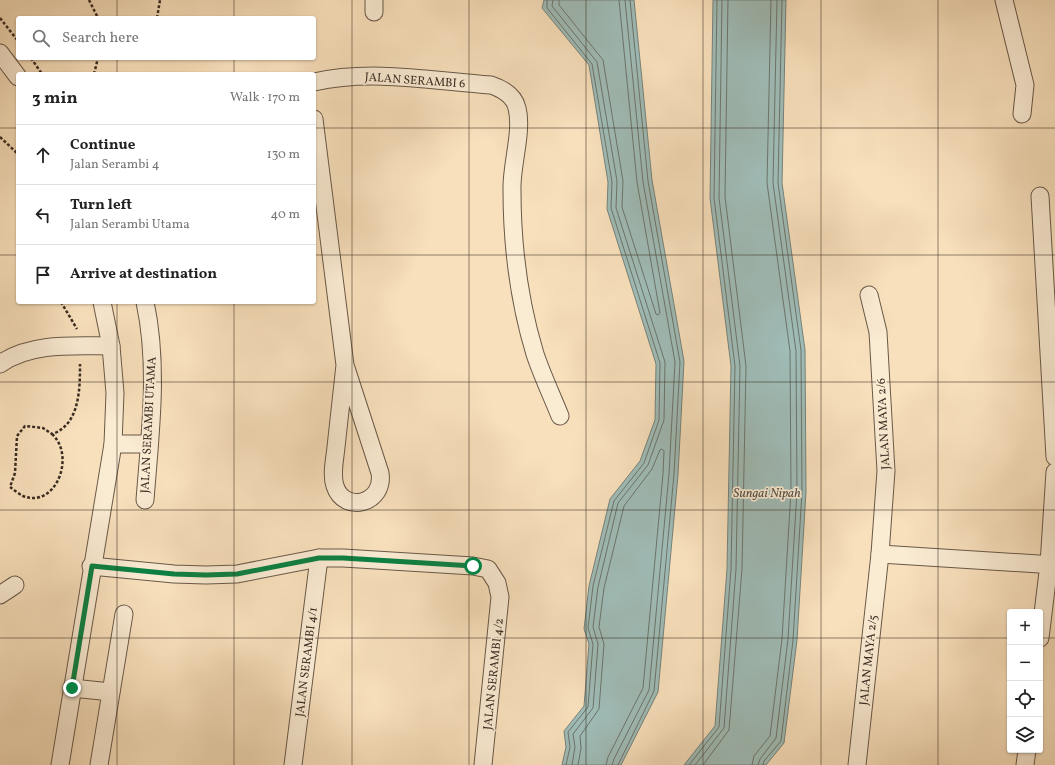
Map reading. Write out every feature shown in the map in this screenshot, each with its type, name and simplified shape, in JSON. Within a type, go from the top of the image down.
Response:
[{"type":"street","points":[[1004,0],[1025,85],[1022,114]]},
{"type":"street","points":[[0,53],[16,75]]},
{"type":"street","name":"JALAN SERAMBI 6","points":[[316,82],[338,77],[382,76],[491,85],[503,89],[512,98],[517,108],[518,121],[512,188],[517,273],[536,355],[560,416]]},
{"type":"street","points":[[316,135],[345,365],[382,483],[378,492],[370,499],[358,503],[348,501],[340,496],[333,478],[345,365]]},
{"type":"street","points":[[1040,196],[1055,457]]},
{"type":"street","name":"JALAN MAYA 2/6","points":[[869,295],[878,332],[886,471],[880,554]]},
{"type":"street","points":[[60,765],[113,444],[115,393],[110,346],[102,304]]},
{"type":"street","name":"JALAN SERAMBI UTAMA","points":[[144,500],[153,381],[152,345],[146,304]]},
{"type":"street","points":[[0,364],[24,352],[40,348],[110,346]]},
{"type":"street","points":[[113,444],[149,444]]},
{"type":"street","points":[[1043,620],[1052,565],[1055,472]]},
{"type":"street","points":[[880,554],[1052,565]]},
{"type":"street","name":"JALAN MAYA 2/5","points":[[857,765],[880,554]]},
{"type":"street","points":[[92,566],[174,574],[237,574],[319,558]]},
{"type":"street","name":"JALAN SERAMBI 4/2","points":[[319,558],[343,558],[473,566],[488,569],[497,583],[500,597],[483,765]]},
{"type":"street","name":"JALAN SERAMBI 4/1","points":[[293,765],[319,558]]},
{"type":"street","points":[[0,595],[15,585]]},
{"type":"street","points":[[99,765],[124,614]]},
{"type":"street","points":[[72,688],[110,692]]},
{"type":"street","points":[[1025,765],[1027,753]]},
{"type":"path","points":[[89,0],[97,16]]},
{"type":"path","points":[[157,16],[160,0]]},
{"type":"path","points":[[0,18],[16,38]]},
{"type":"path","points":[[32,60],[41,72]]},
{"type":"path","points":[[94,72],[98,60]]},
{"type":"path","points":[[0,137],[16,152]]},
{"type":"path","points":[[52,434],[65,427],[74,412],[80,392],[80,346],[76,325],[62,304]]},
{"type":"path","points":[[25,426],[43,428],[52,434],[59,440],[63,455],[63,468],[60,475],[46,494],[38,497],[24,496],[10,487],[15,473],[18,436],[25,426]]},
{"type":"water","points":[[544,0],[634,0],[652,180],[684,361],[678,475],[658,692],[621,765],[562,765],[566,747],[564,731],[584,706],[589,644],[584,629],[589,586],[610,499],[640,461],[655,420],[656,364],[607,209],[608,182],[589,65],[542,8]]},
{"type":"water","name":"Sungai Nipah","points":[[713,0],[786,0],[782,183],[805,350],[806,492],[797,640],[784,743],[766,765],[684,765],[715,726],[727,569],[731,366],[710,198]]},
{"type":"route","points":[[72,688],[92,566],[174,574],[206,575],[237,574],[319,558],[343,558],[473,566]]}]
